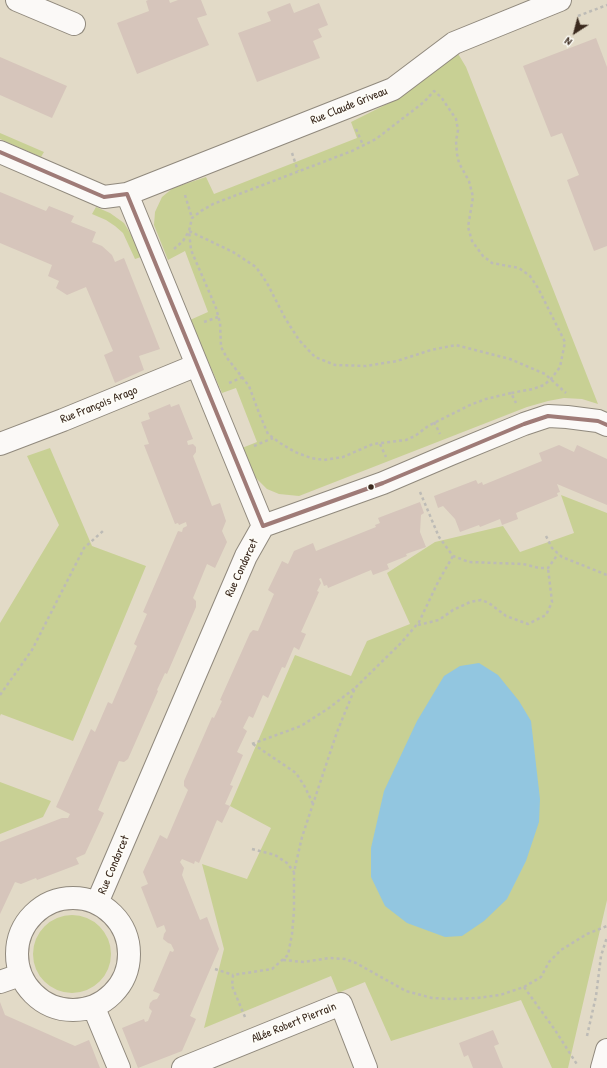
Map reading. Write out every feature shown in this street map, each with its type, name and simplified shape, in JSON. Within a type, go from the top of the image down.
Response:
[{"type":"street","points":[[17,0],[74,24]]},
{"type":"street","name":"Rue Claude Griveau","points":[[0,152],[104,197],[127,194],[393,89],[454,43],[560,0]]},
{"type":"street","points":[[127,194],[263,526]]},
{"type":"street","name":"Rue François Arago","points":[[0,444],[63,420],[197,364]]},
{"type":"street","name":"Rue Condorcet","points":[[97,903],[246,556],[263,526],[383,483],[524,424],[548,416],[598,421],[607,425]]},
{"type":"street","points":[[76,897],[97,903],[113,913],[124,929],[130,947],[129,966],[122,983],[110,998],[94,1008],[72,1012],[50,1007],[32,994],[20,975],[16,952],[21,931],[34,913],[53,901],[76,897]]},
{"type":"street","points":[[0,982],[20,975]]},
{"type":"street","name":"Allée Robert Pierrain","points":[[183,1068],[341,1004],[366,1068]]},
{"type":"street","points":[[94,1008],[119,1068]]},
{"type":"street","points":[[602,1068],[607,1050]]},
{"type":"path","points":[[189,231],[191,250],[220,323],[221,347],[227,358],[249,386],[268,434],[295,452],[311,458],[324,460],[343,457],[373,444],[406,440],[415,436],[428,426],[470,405],[486,399],[544,385],[551,379],[560,366],[565,342],[538,288],[530,276],[519,268],[492,263],[483,256],[472,241],[468,226],[473,197],[468,181],[459,163],[457,154],[456,141],[458,130],[456,119],[441,97],[434,91],[424,102],[376,139],[352,150],[213,204],[192,218]]},
{"type":"path","points":[[170,252],[183,242],[189,231],[192,218],[183,190]]},
{"type":"path","points":[[189,231],[233,252],[256,267],[267,283],[285,318],[299,340],[315,357],[335,365],[366,366],[397,361],[431,350],[456,345],[510,359],[545,374],[571,397]]},
{"type":"path","points":[[511,393],[524,424]]},
{"type":"path","points":[[418,486],[439,537],[453,556],[469,562],[522,564],[538,568],[548,568]]},
{"type":"path","points":[[0,695],[32,650],[84,548],[102,530]]},
{"type":"path","points":[[546,536],[552,548],[562,557],[607,575]]},
{"type":"path","points":[[417,625],[439,620],[453,610],[470,602],[481,600],[489,603],[506,616],[528,624],[546,615],[552,602],[548,568],[558,554]]},
{"type":"path","points":[[313,804],[296,773],[252,744],[301,726],[329,708],[355,688],[376,669],[417,625],[438,582],[453,556]]},
{"type":"path","points":[[214,969],[233,975],[272,969],[288,956],[294,911],[294,872],[302,837],[337,732],[355,688]]},
{"type":"path","points":[[252,849],[275,856],[287,863],[294,872]]},
{"type":"path","points":[[282,960],[304,962],[329,958],[344,959],[406,991],[432,998],[477,998],[500,995],[524,987],[541,977],[549,962],[561,950],[587,934],[607,926]]},
{"type":"path","points":[[586,1039],[607,937]]},
{"type":"path","points":[[233,975],[232,986],[240,1007],[256,1038]]},
{"type":"path","points":[[524,987],[555,1030],[579,1068]]},
{"type":"path","points":[[579,1068],[581,1061]]},
{"type":"green space","points":[[457,52],[466,67],[598,404],[582,399],[564,398],[548,401],[527,407],[299,496],[279,494],[267,489],[253,475],[242,448],[257,442],[236,388],[222,393],[190,320],[208,312],[185,251],[168,260],[154,225],[155,212],[162,197],[173,188],[206,177],[214,194],[357,138],[351,122],[399,98]]},
{"type":"green space","points":[[0,133],[44,152],[41,157],[0,139]]},
{"type":"green space","points":[[96,207],[110,213],[124,223],[135,241],[141,257],[135,259],[123,233],[106,220],[92,214]]},
{"type":"green space","points":[[50,448],[92,546],[146,566],[73,741],[1,714],[0,716],[0,623],[59,525],[27,456]]},
{"type":"green space","points":[[561,495],[607,513],[607,900],[568,1068],[552,1068],[521,1000],[391,1041],[365,982],[338,993],[331,976],[204,1028],[224,949],[202,864],[247,879],[271,828],[230,806],[295,655],[351,676],[367,641],[410,624],[387,573],[435,542],[503,526],[520,552],[574,533]]},
{"type":"green space","points":[[0,782],[51,801],[43,817],[0,834]]},
{"type":"green space","points":[[72,915],[87,918],[100,926],[108,939],[111,954],[108,969],[100,982],[87,990],[72,993],[57,990],[44,982],[36,969],[33,954],[36,939],[44,926],[57,918]]},
{"type":"water","points":[[479,663],[498,675],[519,701],[531,721],[540,799],[539,822],[526,861],[507,899],[484,921],[462,936],[445,937],[407,923],[385,906],[371,877],[371,848],[384,791],[417,721],[444,676],[460,666]]},
{"type":"building","points":[[169,0],[170,3],[178,0],[201,0],[207,15],[197,18],[209,45],[137,74],[117,23],[149,11],[146,1]]},
{"type":"building","points":[[290,3],[294,13],[319,3],[328,25],[318,29],[322,37],[313,41],[320,58],[257,82],[238,33],[271,21],[267,12]]},
{"type":"building","points":[[596,38],[607,67],[607,246],[594,251],[567,180],[579,175],[562,133],[551,137],[523,66]]},
{"type":"building","points":[[0,57],[67,86],[52,118],[0,95]]},
{"type":"building","points":[[0,192],[46,211],[49,206],[74,216],[71,222],[96,232],[92,242],[102,246],[112,255],[115,262],[124,258],[160,349],[139,356],[144,370],[115,383],[104,355],[113,351],[86,287],[67,295],[56,288],[59,281],[48,276],[52,265],[0,243]]},
{"type":"building","points":[[170,404],[171,407],[179,404],[193,439],[187,441],[188,445],[193,444],[196,447],[196,452],[193,456],[212,506],[220,503],[226,521],[222,531],[227,542],[215,568],[207,564],[193,598],[196,601],[196,607],[167,674],[165,673],[157,690],[158,691],[128,759],[124,762],[119,761],[98,810],[104,813],[85,854],[76,858],[79,864],[37,880],[36,878],[21,884],[15,882],[0,914],[0,842],[62,818],[68,818],[70,814],[56,807],[91,729],[95,732],[108,702],[112,704],[137,646],[134,644],[147,614],[143,612],[178,531],[182,532],[183,528],[187,526],[186,522],[179,525],[178,523],[175,524],[144,445],[149,444],[141,422],[150,419],[148,413]]},
{"type":"building","points":[[559,445],[574,452],[577,445],[607,459],[607,505],[557,484],[560,492],[557,493],[558,496],[516,513],[518,519],[502,525],[500,519],[480,527],[479,525],[460,532],[455,519],[443,506],[438,508],[434,496],[476,480],[478,484],[482,482],[483,485],[542,461],[539,453]]},
{"type":"building","points":[[420,502],[424,513],[421,515],[420,532],[426,547],[406,554],[407,556],[387,564],[389,569],[373,575],[371,570],[328,588],[327,585],[324,586],[321,578],[319,579],[321,583],[317,591],[319,592],[301,632],[306,634],[299,650],[294,647],[285,668],[282,667],[268,698],[263,695],[253,718],[249,716],[243,728],[247,731],[237,752],[243,755],[230,785],[233,786],[225,804],[230,806],[222,823],[217,820],[199,863],[195,861],[194,864],[182,859],[180,862],[184,868],[182,875],[200,920],[207,917],[219,949],[190,1016],[196,1019],[182,1051],[138,1068],[122,1028],[144,1019],[145,1022],[148,1021],[152,1011],[149,1008],[150,1003],[157,999],[160,994],[153,991],[170,951],[173,952],[174,950],[171,944],[163,939],[166,931],[164,925],[157,928],[141,887],[148,884],[143,872],[160,835],[167,839],[188,790],[184,786],[184,781],[212,717],[214,718],[222,701],[220,700],[250,633],[253,630],[258,631],[274,594],[268,590],[282,561],[288,564],[294,551],[313,543],[316,551],[376,527],[375,525],[380,523],[378,518]]},
{"type":"building","points":[[0,1002],[5,1015],[75,1046],[89,1040],[100,1068],[0,1068]]},
{"type":"building","points":[[493,1030],[499,1044],[494,1046],[503,1068],[473,1068],[468,1055],[464,1057],[459,1043]]},
{"type":"transit line","points":[[0,152],[104,197],[127,194],[263,526]]},
{"type":"transit line","points":[[263,526],[383,483],[524,424],[548,416],[598,421],[607,425]]}]
